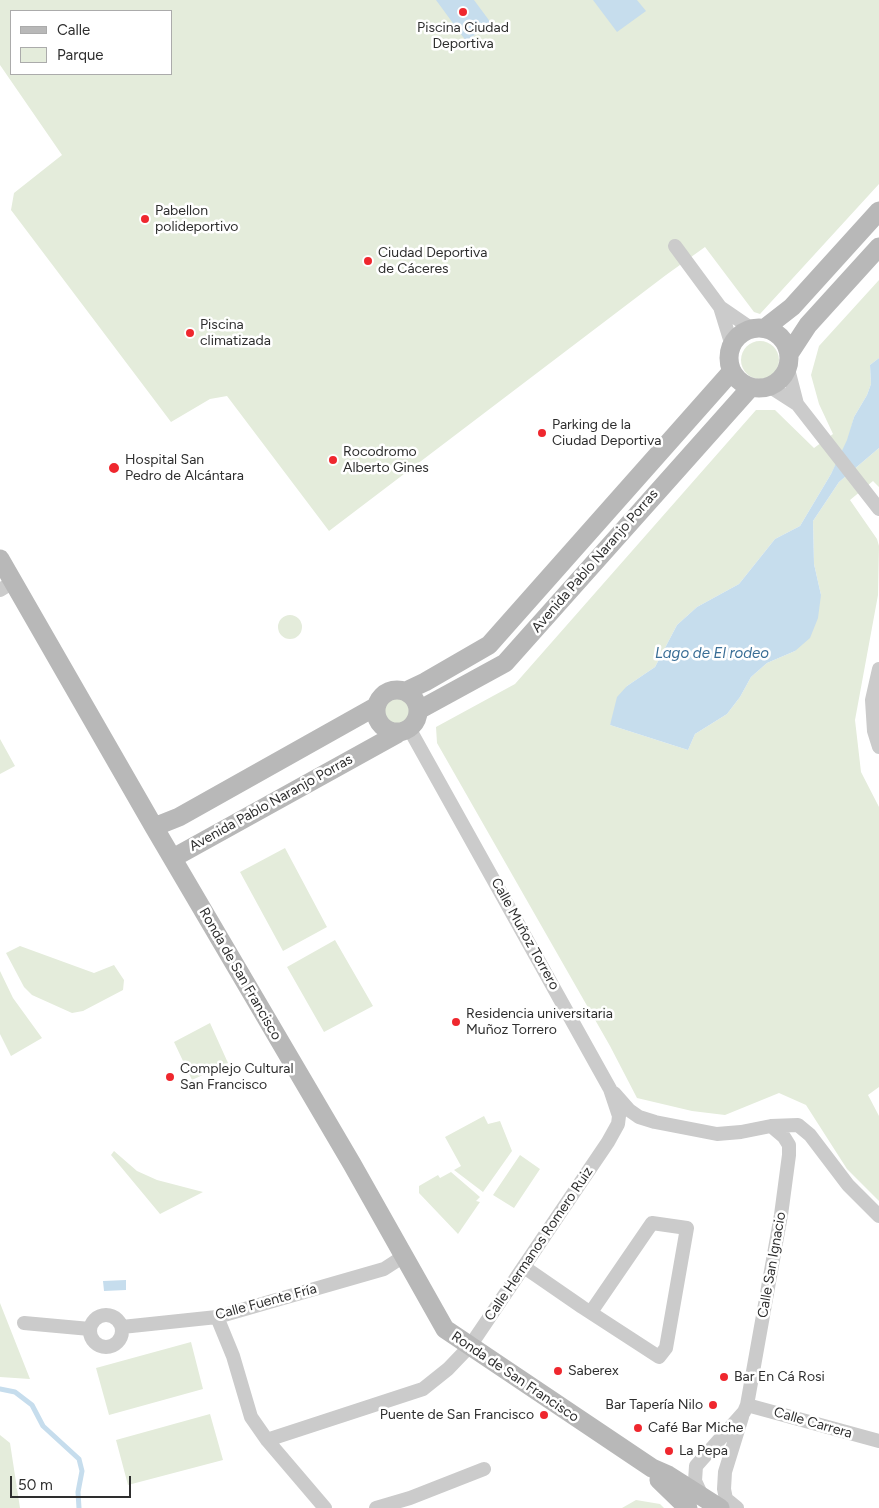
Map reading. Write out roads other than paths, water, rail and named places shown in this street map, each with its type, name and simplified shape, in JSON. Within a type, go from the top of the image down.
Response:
[{"type":"main road","points":[[879,211],[792,307],[758,329],[740,335],[732,346],[729,358],[732,371],[740,381],[760,387],[780,380],[808,325],[879,247]]},
{"type":"main road","points":[[758,329],[781,337],[788,361]]},
{"type":"main road","name":"Avenida Pablo Naranjo Porras","points":[[406,691],[489,645],[732,371]]},
{"type":"main road","name":"Avenida Pablo Naranjo Porras","points":[[419,710],[505,663],[760,387]]},
{"type":"main road","name":"Ronda de San Francisco","points":[[0,559],[7,586],[173,858],[352,1164],[444,1329],[652,1468]]},
{"type":"main road","points":[[154,827],[179,817],[375,707],[383,694],[392,690],[406,691],[413,697],[419,710],[416,720],[403,732],[387,732],[378,721],[375,707]]},
{"type":"main road","name":"Avenida Pablo Naranjo Porras","points":[[173,858],[403,732]]},
{"type":"main road","points":[[652,1468],[701,1494],[720,1508]]},
{"type":"main road","points":[[652,1468],[655,1476],[688,1508]]},
{"type":"street","points":[[675,246],[720,308],[732,346]]},
{"type":"street","points":[[720,308],[758,329]]},
{"type":"street","points":[[788,361],[797,404],[877,506]]},
{"type":"street","points":[[760,387],[797,404]]},
{"type":"street","points":[[879,669],[872,700],[874,731],[879,747]]},
{"type":"street","name":"Calle Muñoz Torrero","points":[[403,732],[610,1089],[619,1116],[611,1137]]},
{"type":"street","points":[[610,1089],[639,1117],[717,1134],[771,1126],[798,1125],[810,1135],[848,1185],[879,1216]]},
{"type":"street","points":[[611,1137],[634,1123],[655,1122]]},
{"type":"street","name":"Calle San Ignacio","points":[[737,1508],[726,1499],[725,1472],[745,1408],[781,1215],[789,1155],[789,1145],[784,1137],[771,1126]]},
{"type":"street","name":"Calle Hermanos Romero Ruiz","points":[[267,1440],[423,1389],[448,1369],[470,1346],[611,1137]]},
{"type":"street","points":[[524,1267],[591,1312],[659,1357],[666,1348],[687,1228],[652,1223],[591,1312]]},
{"type":"street","name":"Calle Fuente Fría","points":[[122,1327],[217,1317],[384,1269],[404,1256]]},
{"type":"street","points":[[105,1315],[116,1318],[122,1327],[121,1337],[118,1342],[104,1347],[95,1343],[90,1334],[90,1329],[95,1319],[105,1315]]},
{"type":"street","points":[[217,1317],[233,1356],[251,1417],[267,1440],[325,1508]]},
{"type":"street","points":[[24,1323],[90,1329]]},
{"type":"street","points":[[701,1494],[695,1481],[696,1466],[745,1408]]},
{"type":"street","name":"Calle Carrera","points":[[745,1408],[879,1442]]},
{"type":"street","points":[[376,1508],[414,1503],[484,1469]]},
{"type":"water","name":"Piscina Ciudad Deportiva","points":[[436,0],[474,0],[491,23],[466,41]]},
{"type":"water","points":[[593,0],[637,0],[646,11],[617,32]]},
{"type":"water","name":"Lago de El rodeo","points":[[879,358],[879,448],[839,482],[813,521],[814,564],[821,595],[818,618],[810,638],[795,651],[767,663],[751,677],[740,697],[727,714],[695,734],[688,750],[610,725],[617,697],[627,686],[655,667],[677,625],[697,607],[739,584],[775,539],[800,526],[831,474],[847,440],[854,417],[871,384],[870,365]]},
{"type":"water","points":[[126,1280],[126,1290],[104,1291],[103,1281]]},
{"type":"waterway","points":[[0,1389],[15,1392],[32,1405],[43,1426],[79,1459],[82,1471],[78,1492],[79,1508]]},
{"type":"place","name":"Piscina Ciudad Deportiva","points":[[463,12]]},
{"type":"place","name":"Pabellon polideportivo","points":[[145,219]]},
{"type":"place","name":"Ciudad Deportiva de Cáceres","points":[[368,261]]},
{"type":"place","name":"Piscina climatizada","points":[[190,333]]},
{"type":"place","name":"Parking de la Ciudad Deportiva","points":[[542,433]]},
{"type":"place","name":"Rocodromo Alberto Gines","points":[[333,460]]},
{"type":"place","name":"Hospital San Pedro de Alcántara","points":[[114,468]]},
{"type":"place","name":"Residencia universitaria Muñoz Torrero","points":[[456,1022]]},
{"type":"place","name":"Complejo Cultural San Francisco","points":[[170,1077]]},
{"type":"place","name":"Saberex","points":[[558,1371]]},
{"type":"place","name":"Bar En Cá Rosi","points":[[724,1377]]},
{"type":"place","name":"Bar Tapería Nilo","points":[[713,1405]]},
{"type":"place","name":"Puente de San Francisco","points":[[544,1415]]},
{"type":"place","name":"Café Bar Miche","points":[[638,1428]]},
{"type":"place","name":"La Pepa","points":[[669,1451]]}]
